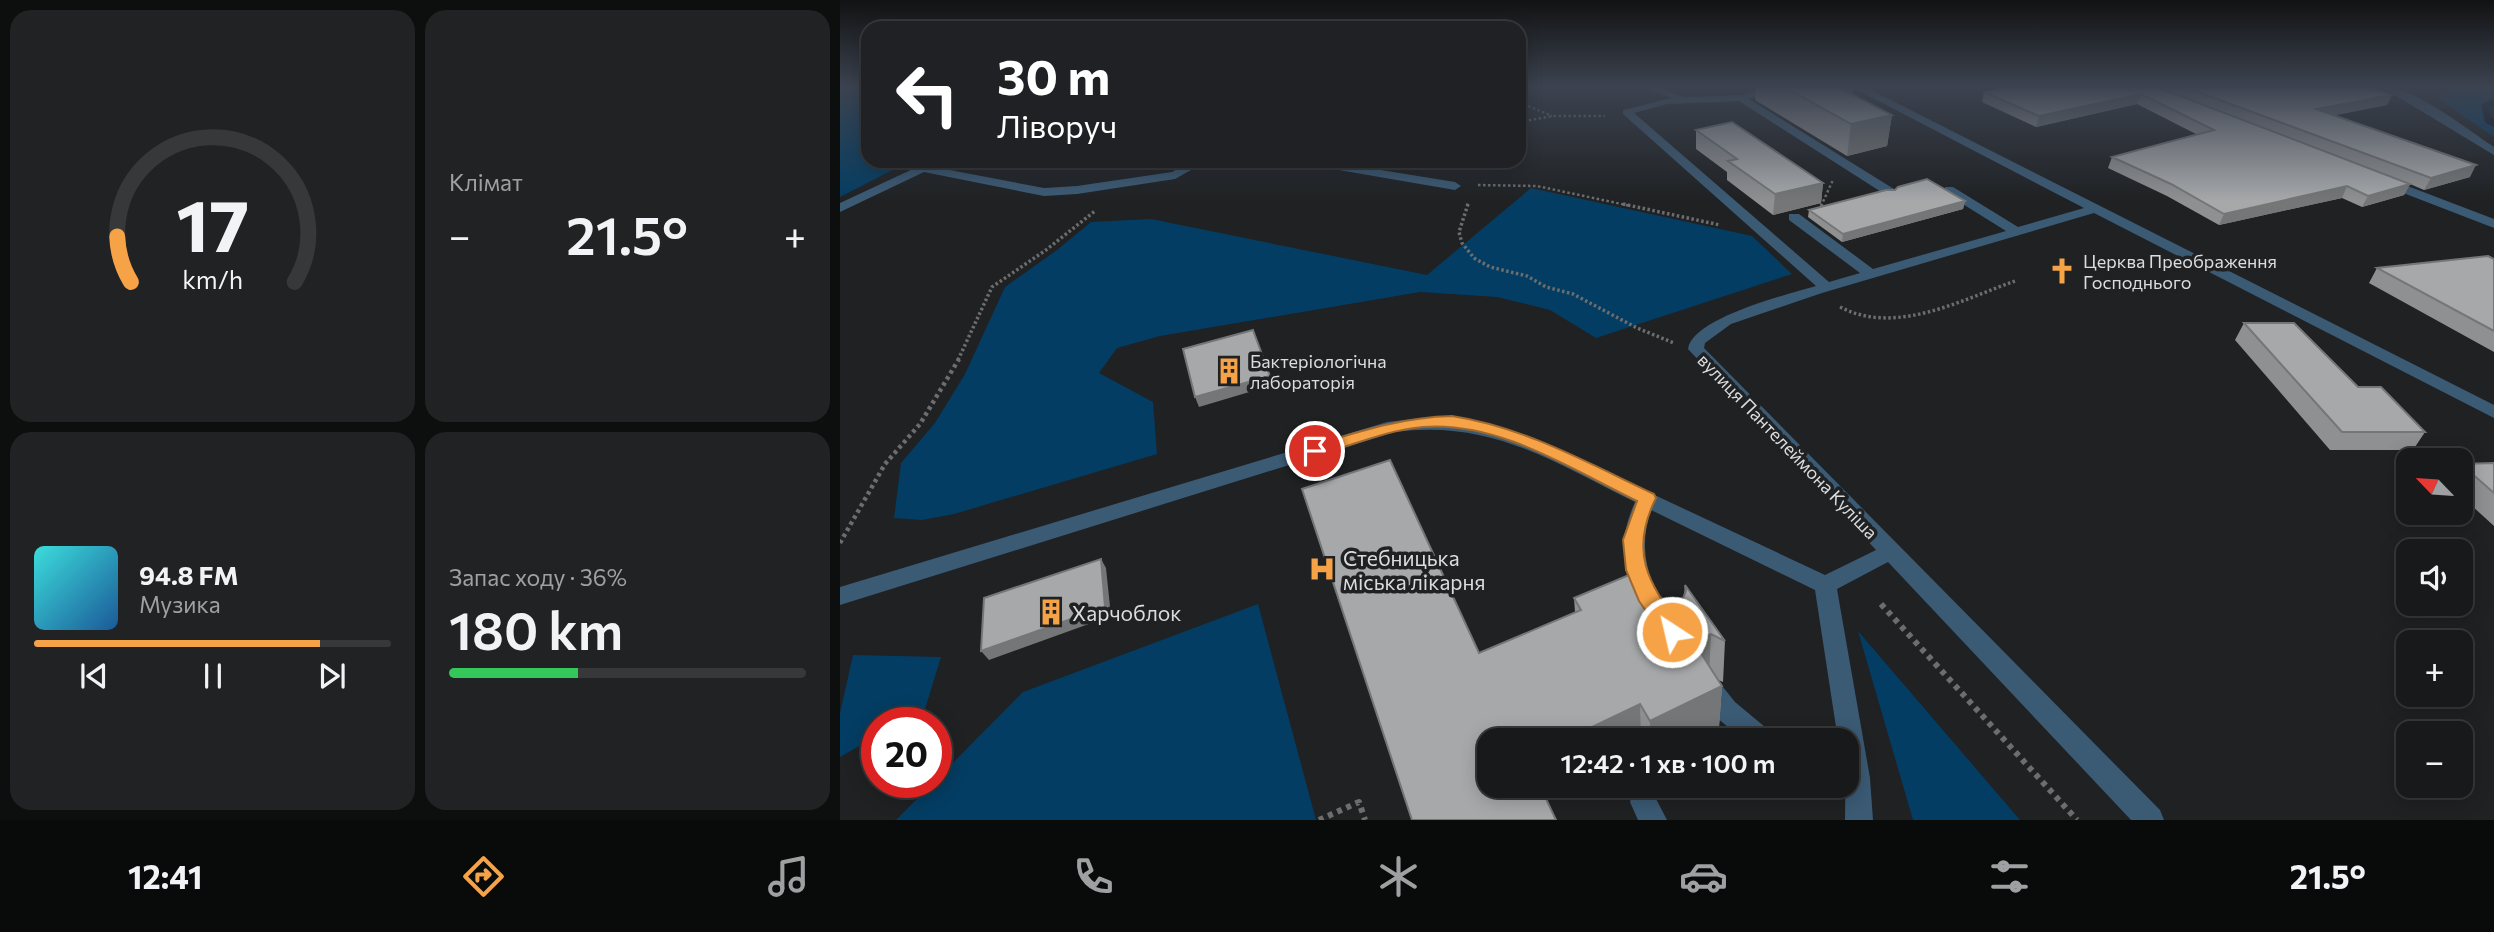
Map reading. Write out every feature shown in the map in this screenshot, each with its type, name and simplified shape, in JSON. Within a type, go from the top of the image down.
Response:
[{"type":"street","points":[[1641,124],[1770,236],[1822,288]]},
{"type":"street","points":[[1783,124],[1891,192]]},
{"type":"street","points":[[1930,124],[2494,412]]},
{"type":"street","points":[[2451,124],[2494,152]]},
{"type":"street","points":[[840,208],[924,169],[1044,192],[1077,190],[1175,175],[1188,168]]},
{"type":"street","points":[[1346,168],[1455,186]]},
{"type":"street","points":[[2366,174],[2494,224]]},
{"type":"street","points":[[1949,190],[2017,232]]},
{"type":"street","name":"вулиця Пантелеймона Куліша","points":[[2095,209],[1822,288],[1726,321],[1707,331],[1697,341],[1696,349],[2150,820]]},
{"type":"street","points":[[1794,218],[1870,274]]},
{"type":"street","points":[[840,596],[1393,426],[1452,421],[1478,425],[1523,440],[1825,585]]},
{"type":"street","points":[[1647,498],[1640,512],[1633,540],[1635,570],[1646,595],[1659,614]]},
{"type":"street","points":[[1825,585],[1890,552]]},
{"type":"street","points":[[1825,585],[1845,728]]},
{"type":"street","points":[[1710,689],[1726,710],[1748,728]]},
{"type":"street","points":[[1855,798],[1859,820]]},
{"type":"path","points":[[1819,211],[1841,161]]},
{"type":"path","points":[[1455,186],[1507,183],[1537,186],[1770,236]]},
{"type":"path","points":[[1455,186],[1468,201],[1458,227],[1462,245],[1480,263],[1531,277],[1547,287],[1569,292],[1654,337],[1696,349]]},
{"type":"path","points":[[840,543],[885,464],[920,424],[951,375],[992,287],[1104,206]]},
{"type":"path","points":[[1822,288],[1852,316],[1876,320],[1903,318],[2015,281]]},
{"type":"path","points":[[1881,604],[2077,820]]},
{"type":"path","points":[[1319,820],[1359,802],[1365,820]]},
{"type":"shaded area","points":[[840,124],[861,124],[861,168],[896,168],[840,197]]},
{"type":"shaded area","points":[[2475,124],[2494,124],[2494,137]]},
{"type":"shaded area","points":[[1531,188],[1752,236],[1792,274],[1596,338],[1550,310],[1497,297],[1420,292],[1160,336],[1117,348],[1099,373],[1153,402],[1157,454],[954,514],[922,520],[894,518],[901,463],[935,423],[965,374],[1005,287],[1091,222],[1151,219],[1427,275]]},
{"type":"shaded area","points":[[1258,604],[1316,820],[896,820],[918,798],[952,798],[952,764],[1023,692]]},
{"type":"shaded area","points":[[1858,631],[2020,820],[1913,820]]},
{"type":"shaded area","points":[[853,655],[941,657],[926,707],[861,707],[861,745],[840,757],[840,713]]},
{"type":"building","points":[[1735,124],[1823,183],[1775,194],[1728,161],[1737,159],[1696,130]]},
{"type":"building","points":[[2202,124],[2254,124],[2410,184],[2368,196],[2347,186],[2224,214],[2171,184],[2112,157],[2214,130]]},
{"type":"building","points":[[2286,124],[2360,124],[2476,165],[2431,178]]},
{"type":"building","points":[[1927,179],[1965,201],[1843,234],[1809,210],[1895,190]]},
{"type":"building","points":[[2488,256],[2494,259],[2494,331],[2377,268]]},
{"type":"building","points":[[2244,323],[2294,323],[2358,387],[2381,387],[2425,432],[2342,432]]},
{"type":"building","name":"Бактеріологічна лабораторія","points":[[1253,330],[1270,376],[1195,397],[1183,349]]},
{"type":"building","points":[[1390,460],[1479,653],[1581,610],[1574,598],[1641,570],[1655,592],[1665,601],[1683,598],[1685,585],[1725,641],[1711,634],[1702,638],[1697,647],[1722,686],[1650,721],[1640,704],[1590,728],[1477,728],[1477,798],[1546,798],[1556,820],[1412,820],[1302,489]]},
{"type":"building","points":[[2494,463],[2494,493],[2473,475],[2473,464]]},
{"type":"building","name":"Харчоблок","points":[[1101,559],[1105,607],[981,651],[984,598]]},
{"type":"place","name":"Церква Преображення Господнього","points":[[2062,271]]},
{"type":"place","name":"Бактеріологічна лабораторія","points":[[1229,371]]},
{"type":"place","name":"Стебницька міська лікарня","points":[[1322,569]]},
{"type":"place","name":"Харчоблок","points":[[1051,612]]},
{"type":"route","points":[[1315,451],[1393,426],[1452,421],[1478,425],[1523,440],[1647,498],[1640,512],[1633,540],[1635,570],[1646,595],[1672,632]]}]
